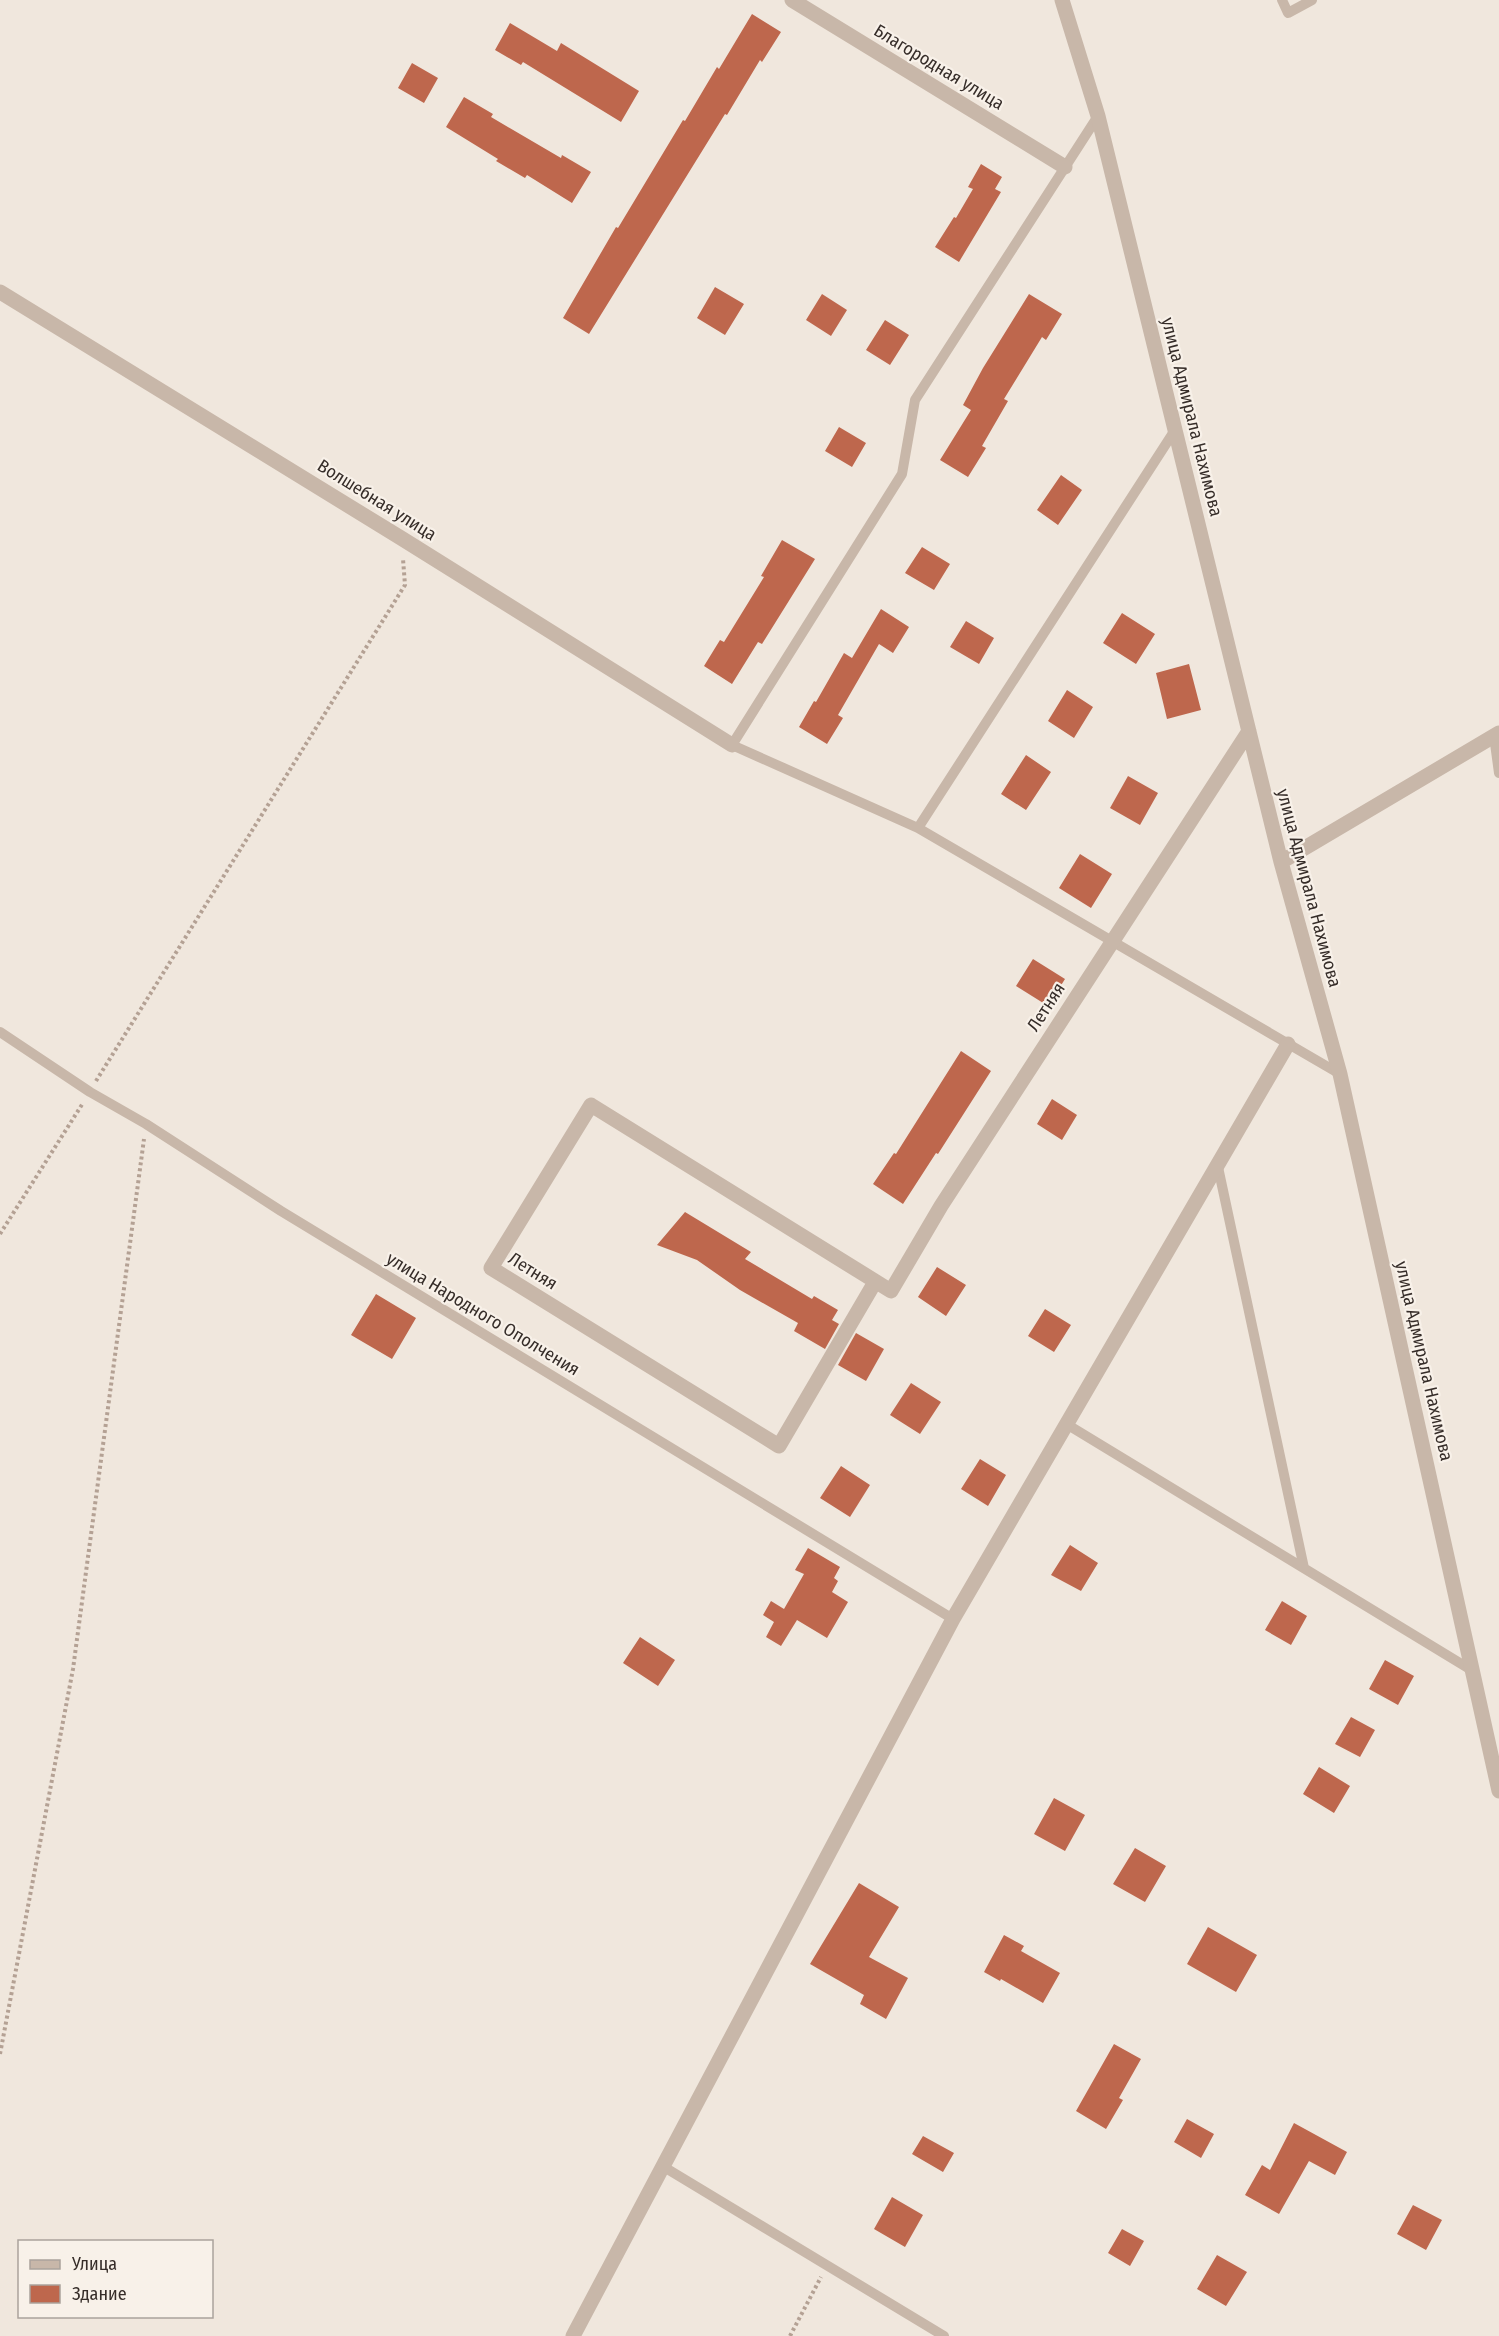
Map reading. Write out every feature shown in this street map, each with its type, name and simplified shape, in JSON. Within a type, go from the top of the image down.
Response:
[{"type":"street","name":"Благородная улица","points":[[792,0],[1065,167]]},
{"type":"street","name":"улица Адмирала Нахимова","points":[[1062,0],[1098,116],[1281,862],[1340,1074],[1499,1791]]},
{"type":"street","name":"Волшебная улица","points":[[0,292],[401,538],[732,745]]},
{"type":"street","name":"Летняя","points":[[875,1282],[778,1446],[491,1268],[591,1105],[875,1282],[891,1292],[941,1206],[1249,731]]},
{"type":"street","points":[[1281,862],[1497,734]]},
{"type":"street","points":[[573,2336],[953,1618],[1068,1425],[1288,1044]]},
{"type":"lane","points":[[1282,0],[1288,13],[1312,0]]},
{"type":"lane","points":[[1098,116],[915,399],[902,474],[732,745],[918,828],[1340,1074]]},
{"type":"lane","points":[[918,828],[1175,430]]},
{"type":"lane","points":[[1497,734],[1498,766]]},
{"type":"lane","name":"улица Народного Ополчения","points":[[0,1032],[90,1092],[146,1124],[281,1211],[953,1618]]},
{"type":"lane","points":[[1218,1167],[1304,1568]]},
{"type":"lane","points":[[1068,1425],[1473,1671]]},
{"type":"lane","points":[[664,2167],[944,2336]]},
{"type":"path","points":[[0,1234],[405,585],[401,538]]},
{"type":"path","points":[[0,2054],[73,1669],[146,1124]]},
{"type":"path","points":[[789,2336],[827,2266]]},
{"type":"building","points":[[752,14],[781,32],[762,62],[760,60],[727,115],[725,114],[589,334],[563,318],[616,227],[618,228],[683,120],[685,121],[717,67],[719,69]]},
{"type":"building","points":[[510,23],[557,51],[561,43],[639,91],[621,122],[523,62],[521,65],[495,50]]},
{"type":"building","points":[[412,63],[438,78],[424,103],[398,88]]},
{"type":"building","points":[[464,97],[493,114],[491,117],[561,158],[562,155],[591,172],[572,203],[527,175],[525,178],[496,161],[498,159],[446,127]]},
{"type":"building","points":[[981,164],[1002,177],[995,189],[1001,192],[959,262],[935,247],[973,189],[968,187]]},
{"type":"building","points":[[715,287],[744,304],[725,335],[697,318]]},
{"type":"building","points":[[822,294],[847,310],[831,336],[806,320]]},
{"type":"building","points":[[1029,294],[1062,314],[1046,340],[1042,337],[1004,399],[1008,401],[982,446],[986,448],[968,477],[940,460],[971,410],[963,405]]},
{"type":"building","points":[[885,320],[909,335],[890,365],[866,350]]},
{"type":"building","points":[[839,427],[866,443],[852,467],[825,451]]},
{"type":"building","points":[[1061,475],[1082,490],[1058,525],[1037,510]]},
{"type":"building","points":[[782,540],[815,559],[762,644],[758,642],[732,684],[704,666],[720,640],[724,642],[764,577],[761,576]]},
{"type":"building","points":[[922,547],[950,564],[934,590],[905,573]]},
{"type":"building","points":[[881,609],[909,627],[893,653],[879,644],[838,715],[843,718],[827,744],[799,727],[844,653],[852,658]]},
{"type":"building","points":[[1122,613],[1155,634],[1136,664],[1103,643]]},
{"type":"building","points":[[966,621],[994,638],[979,664],[950,647]]},
{"type":"building","points":[[1189,664],[1201,710],[1167,719],[1156,673]]},
{"type":"building","points":[[1067,690],[1093,707],[1074,738],[1048,721]]},
{"type":"building","points":[[1026,755],[1051,772],[1026,810],[1001,794]]},
{"type":"building","points":[[1128,776],[1158,793],[1140,825],[1110,808]]},
{"type":"building","points":[[1080,854],[1112,874],[1091,908],[1059,888]]},
{"type":"building","points":[[1033,959],[1065,979],[1048,1006],[1016,986]]},
{"type":"building","points":[[961,1051],[991,1071],[903,1204],[873,1184],[894,1153],[896,1154]]},
{"type":"building","points":[[1052,1099],[1077,1115],[1062,1140],[1037,1124]]},
{"type":"building","points":[[685,1212],[751,1252],[745,1259],[812,1299],[814,1296],[838,1310],[832,1320],[839,1324],[825,1349],[794,1331],[798,1323],[740,1290],[697,1260],[657,1245]]},
{"type":"building","points":[[937,1267],[966,1285],[946,1316],[918,1297]]},
{"type":"building","points":[[376,1294],[416,1318],[392,1359],[351,1335]]},
{"type":"building","points":[[1045,1309],[1071,1325],[1054,1352],[1028,1336]]},
{"type":"building","points":[[856,1333],[884,1349],[866,1381],[838,1365]]},
{"type":"building","points":[[911,1383],[941,1402],[920,1434],[890,1415]]},
{"type":"building","points":[[980,1459],[1006,1475],[988,1506],[961,1489]]},
{"type":"building","points":[[841,1466],[870,1485],[850,1517],[820,1498]]},
{"type":"building","points":[[1070,1545],[1098,1563],[1081,1591],[1051,1575]]},
{"type":"building","points":[[808,1548],[840,1567],[834,1578],[838,1581],[832,1592],[848,1602],[827,1638],[797,1620],[781,1646],[766,1637],[774,1622],[763,1615],[771,1601],[784,1609],[804,1574],[795,1570]]},
{"type":"building","points":[[1282,1601],[1307,1616],[1291,1645],[1265,1630]]},
{"type":"building","points":[[640,1637],[675,1660],[658,1686],[623,1663]]},
{"type":"building","points":[[1385,1660],[1414,1676],[1398,1705],[1369,1689]]},
{"type":"building","points":[[1351,1717],[1375,1730],[1360,1757],[1335,1744]]},
{"type":"building","points":[[1319,1767],[1350,1786],[1334,1813],[1303,1794]]},
{"type":"building","points":[[1054,1798],[1085,1815],[1065,1851],[1034,1834]]},
{"type":"building","points":[[1135,1848],[1166,1866],[1145,1902],[1113,1884]]},
{"type":"building","points":[[859,1883],[899,1907],[869,1957],[908,1978],[886,2019],[860,2004],[864,1995],[810,1964]]},
{"type":"building","points":[[1208,1927],[1257,1955],[1236,1992],[1187,1964]]},
{"type":"building","points":[[1004,1935],[1024,1946],[1021,1951],[1060,1973],[1043,2003],[984,1972]]},
{"type":"building","points":[[1114,2044],[1141,2059],[1119,2098],[1123,2100],[1106,2129],[1076,2111]]},
{"type":"building","points":[[1187,2119],[1214,2134],[1201,2158],[1174,2142]]},
{"type":"building","points":[[1294,2123],[1347,2152],[1335,2175],[1309,2161],[1279,2214],[1245,2195],[1262,2165],[1270,2170]]},
{"type":"building","points":[[923,2136],[954,2153],[943,2172],[912,2154]]},
{"type":"building","points":[[892,2197],[923,2215],[905,2247],[874,2229]]},
{"type":"building","points":[[1413,2205],[1442,2220],[1426,2250],[1397,2234]]},
{"type":"building","points":[[1122,2229],[1144,2241],[1130,2266],[1108,2253]]},
{"type":"building","points":[[1217,2255],[1247,2272],[1226,2306],[1197,2289]]}]
